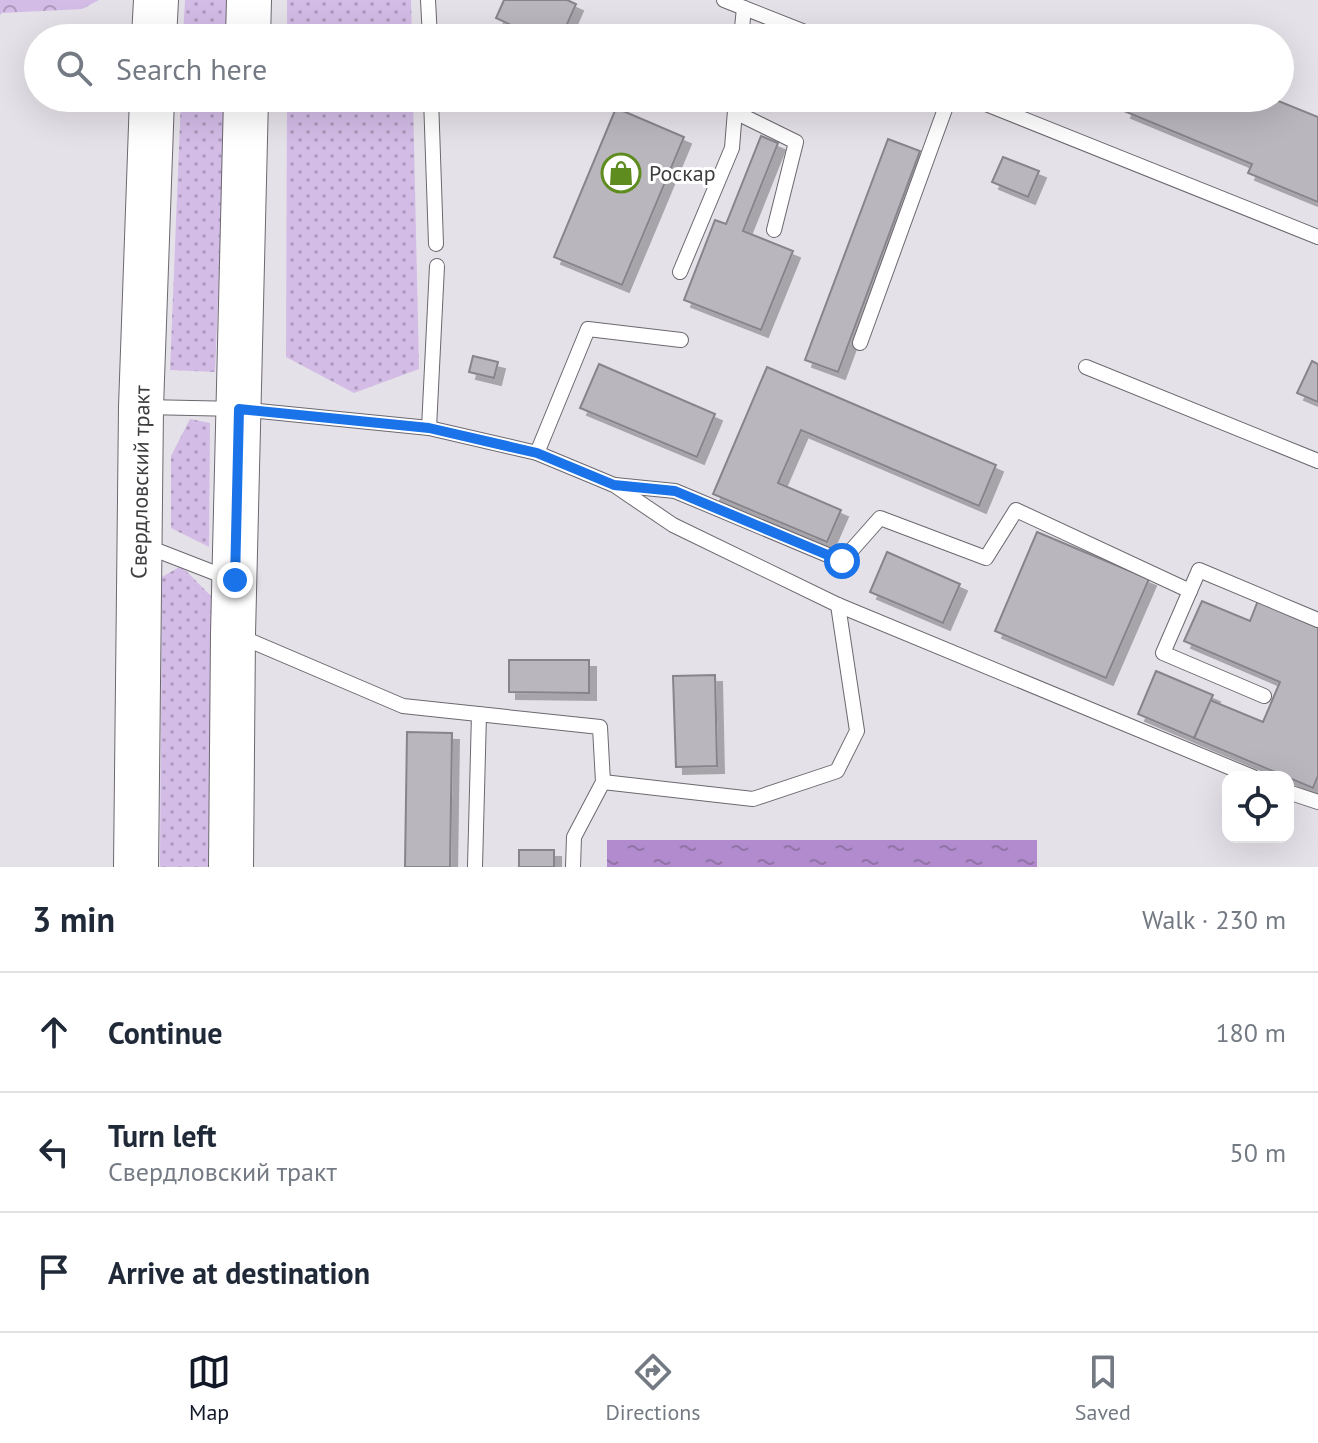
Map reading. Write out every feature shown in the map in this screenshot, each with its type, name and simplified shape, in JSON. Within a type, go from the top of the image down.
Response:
[{"type":"main road","points":[[155,24],[156,0]]},
{"type":"main road","points":[[248,24],[249,0]]},
{"type":"main road","name":"Свердловский тракт","points":[[136,867],[141,407],[152,112]]},
{"type":"main road","points":[[231,867],[233,634],[246,112]]},
{"type":"lane","points":[[428,0],[429,24]]},
{"type":"lane","points":[[724,0],[785,24]]},
{"type":"lane","points":[[742,24],[744,8]]},
{"type":"lane","points":[[431,112],[436,244]]},
{"type":"lane","points":[[680,272],[732,148],[735,112]]},
{"type":"lane","points":[[747,112],[796,142],[774,230]]},
{"type":"lane","points":[[860,343],[944,112]]},
{"type":"lane","points":[[1006,112],[1318,237]]},
{"type":"lane","points":[[429,428],[437,266]]},
{"type":"lane","points":[[537,453],[588,329],[681,340]]},
{"type":"lane","points":[[1086,367],[1318,461]]},
{"type":"lane","points":[[141,407],[239,409],[429,428],[537,453],[614,485],[673,525],[838,605],[1239,771]]},
{"type":"lane","points":[[614,485],[675,491],[842,561],[880,518],[986,558],[1016,510],[1190,591]]},
{"type":"lane","points":[[139,543],[235,580]]},
{"type":"lane","points":[[1264,696],[1163,653],[1199,570],[1318,620]]},
{"type":"lane","points":[[603,782],[753,799],[837,771],[857,731],[838,605]]},
{"type":"lane","points":[[233,634],[403,706],[600,727],[603,782],[574,837],[573,867]]},
{"type":"lane","points":[[475,867],[479,714]]},
{"type":"lane","points":[[1294,794],[1318,802]]},
{"type":"green space","points":[[0,0],[99,0],[82,9],[0,15]]},
{"type":"green space","points":[[185,0],[229,0],[228,24],[184,24]]},
{"type":"green space","points":[[287,0],[411,0],[412,24],[287,24]]},
{"type":"green space","points":[[180,112],[225,112],[215,372],[170,370]]},
{"type":"green space","points":[[287,112],[413,112],[419,369],[354,393],[286,357]]},
{"type":"green space","points":[[190,419],[210,423],[209,547],[171,528],[171,456]]},
{"type":"green space","points":[[181,566],[214,599],[208,867],[160,867],[162,577]]},
{"type":"water","points":[[607,840],[1037,840],[1037,867],[607,867]]},
{"type":"building","points":[[504,0],[567,0],[576,4],[567,24],[509,24],[496,18]]},
{"type":"building","points":[[1294,107],[1318,117],[1318,202],[1248,173],[1252,164],[1126,112],[1294,112]]},
{"type":"building","points":[[614,112],[625,112],[684,137],[622,285],[554,257]]},
{"type":"building","points":[[761,136],[778,143],[743,231],[793,251],[761,330],[684,300],[715,220],[726,224]]},
{"type":"building","points":[[888,139],[920,151],[838,372],[805,360]]},
{"type":"building","points":[[1003,157],[1039,171],[1028,197],[992,182]]},
{"type":"building","points":[[473,356],[498,362],[494,378],[469,372]]},
{"type":"building","points":[[1312,361],[1318,364],[1318,402],[1297,393]]},
{"type":"building","points":[[599,364],[715,414],[697,457],[580,408]]},
{"type":"building","points":[[767,367],[996,465],[979,506],[801,430],[778,483],[841,510],[827,542],[713,494]]},
{"type":"building","points":[[1037,532],[1149,579],[1106,678],[995,631]]},
{"type":"building","points":[[887,552],[960,584],[943,623],[870,592]]},
{"type":"building","points":[[1259,598],[1318,623],[1318,776],[1313,788],[1294,780],[1294,771],[1273,771],[1194,738],[1210,700],[1263,722],[1280,682],[1184,641],[1202,601],[1250,621]]},
{"type":"building","points":[[509,660],[589,660],[589,693],[509,692]]},
{"type":"building","points":[[1156,671],[1213,695],[1194,738],[1138,714]]},
{"type":"building","points":[[715,675],[717,766],[676,767],[673,676]]},
{"type":"building","points":[[407,732],[452,733],[450,867],[405,867]]},
{"type":"building","points":[[519,850],[554,850],[554,867],[519,867]]},
{"type":"place","name":"Роскар","points":[[621,173]]},
{"type":"route","points":[[235,580],[239,409],[429,428],[537,453],[614,485],[675,491],[842,561]]}]
